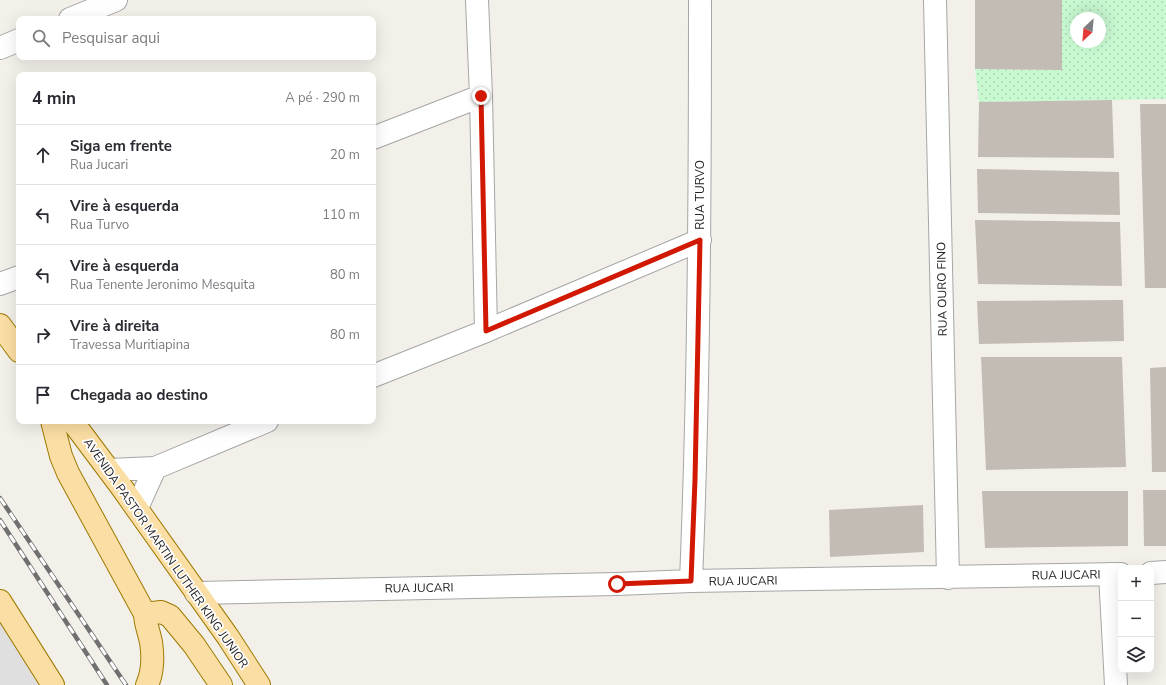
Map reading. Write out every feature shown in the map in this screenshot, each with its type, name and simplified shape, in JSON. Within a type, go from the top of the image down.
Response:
[{"type":"main road","points":[[0,324],[16,347]]},
{"type":"main road","points":[[53,424],[61,456],[68,473],[145,614],[151,643],[152,666],[147,685]]},
{"type":"main road","name":"AVENIDA PASTOR MARTIN LUTHER KING JUNIOR","points":[[74,424],[137,508],[228,637],[258,685]]},
{"type":"main road","points":[[0,601],[53,685]]},
{"type":"main road","points":[[145,614],[161,612],[170,616],[194,646],[221,685]]},
{"type":"street","points":[[77,16],[116,0]]},
{"type":"street","points":[[477,0],[481,96],[486,331]]},
{"type":"street","name":"RUA TURVO","points":[[691,581],[695,480],[700,240],[700,0]]},
{"type":"street","name":"RUA OURO FINO","points":[[935,0],[948,578]]},
{"type":"street","points":[[0,48],[16,41]]},
{"type":"street","points":[[376,137],[481,96]]},
{"type":"street","points":[[376,375],[486,331],[700,240]]},
{"type":"street","points":[[0,284],[16,278]]},
{"type":"street","points":[[108,470],[155,468],[260,424]]},
{"type":"street","points":[[137,508],[155,468]]},
{"type":"street","points":[[1154,573],[1166,572]]},
{"type":"street","points":[[1115,574],[1116,685]]},
{"type":"street","name":"RUA JUCARI","points":[[196,593],[609,585],[691,581],[948,578],[1115,574]]},
{"type":"shaded area","points":[[0,617],[41,685],[0,685]]},
{"type":"green space","points":[[1062,0],[1166,0],[1166,99],[979,102],[975,69],[1062,70]]},
{"type":"building","points":[[975,0],[1062,0],[1062,70],[975,69]]},
{"type":"building","points":[[1112,100],[1114,158],[978,157],[979,102]]},
{"type":"building","points":[[1140,104],[1166,104],[1166,288],[1145,288]]},
{"type":"building","points":[[977,169],[1119,172],[1120,215],[978,213]]},
{"type":"building","points":[[975,220],[1120,222],[1122,286],[978,284]]},
{"type":"building","points":[[1123,300],[1124,341],[979,344],[977,301]]},
{"type":"building","points":[[981,357],[1122,357],[1126,467],[986,470]]},
{"type":"building","points":[[1166,367],[1166,472],[1152,472],[1150,368]]},
{"type":"building","points":[[1143,490],[1166,490],[1166,546],[1144,546]]},
{"type":"building","points":[[982,491],[1128,491],[1128,546],[985,548]]},
{"type":"building","points":[[923,505],[924,552],[830,557],[829,510]]},
{"type":"railway","points":[[0,498],[126,685]]},
{"type":"railway","points":[[0,520],[107,685]]},
{"type":"route","points":[[481,96],[486,331],[700,240],[695,480],[691,581],[617,584]]}]
